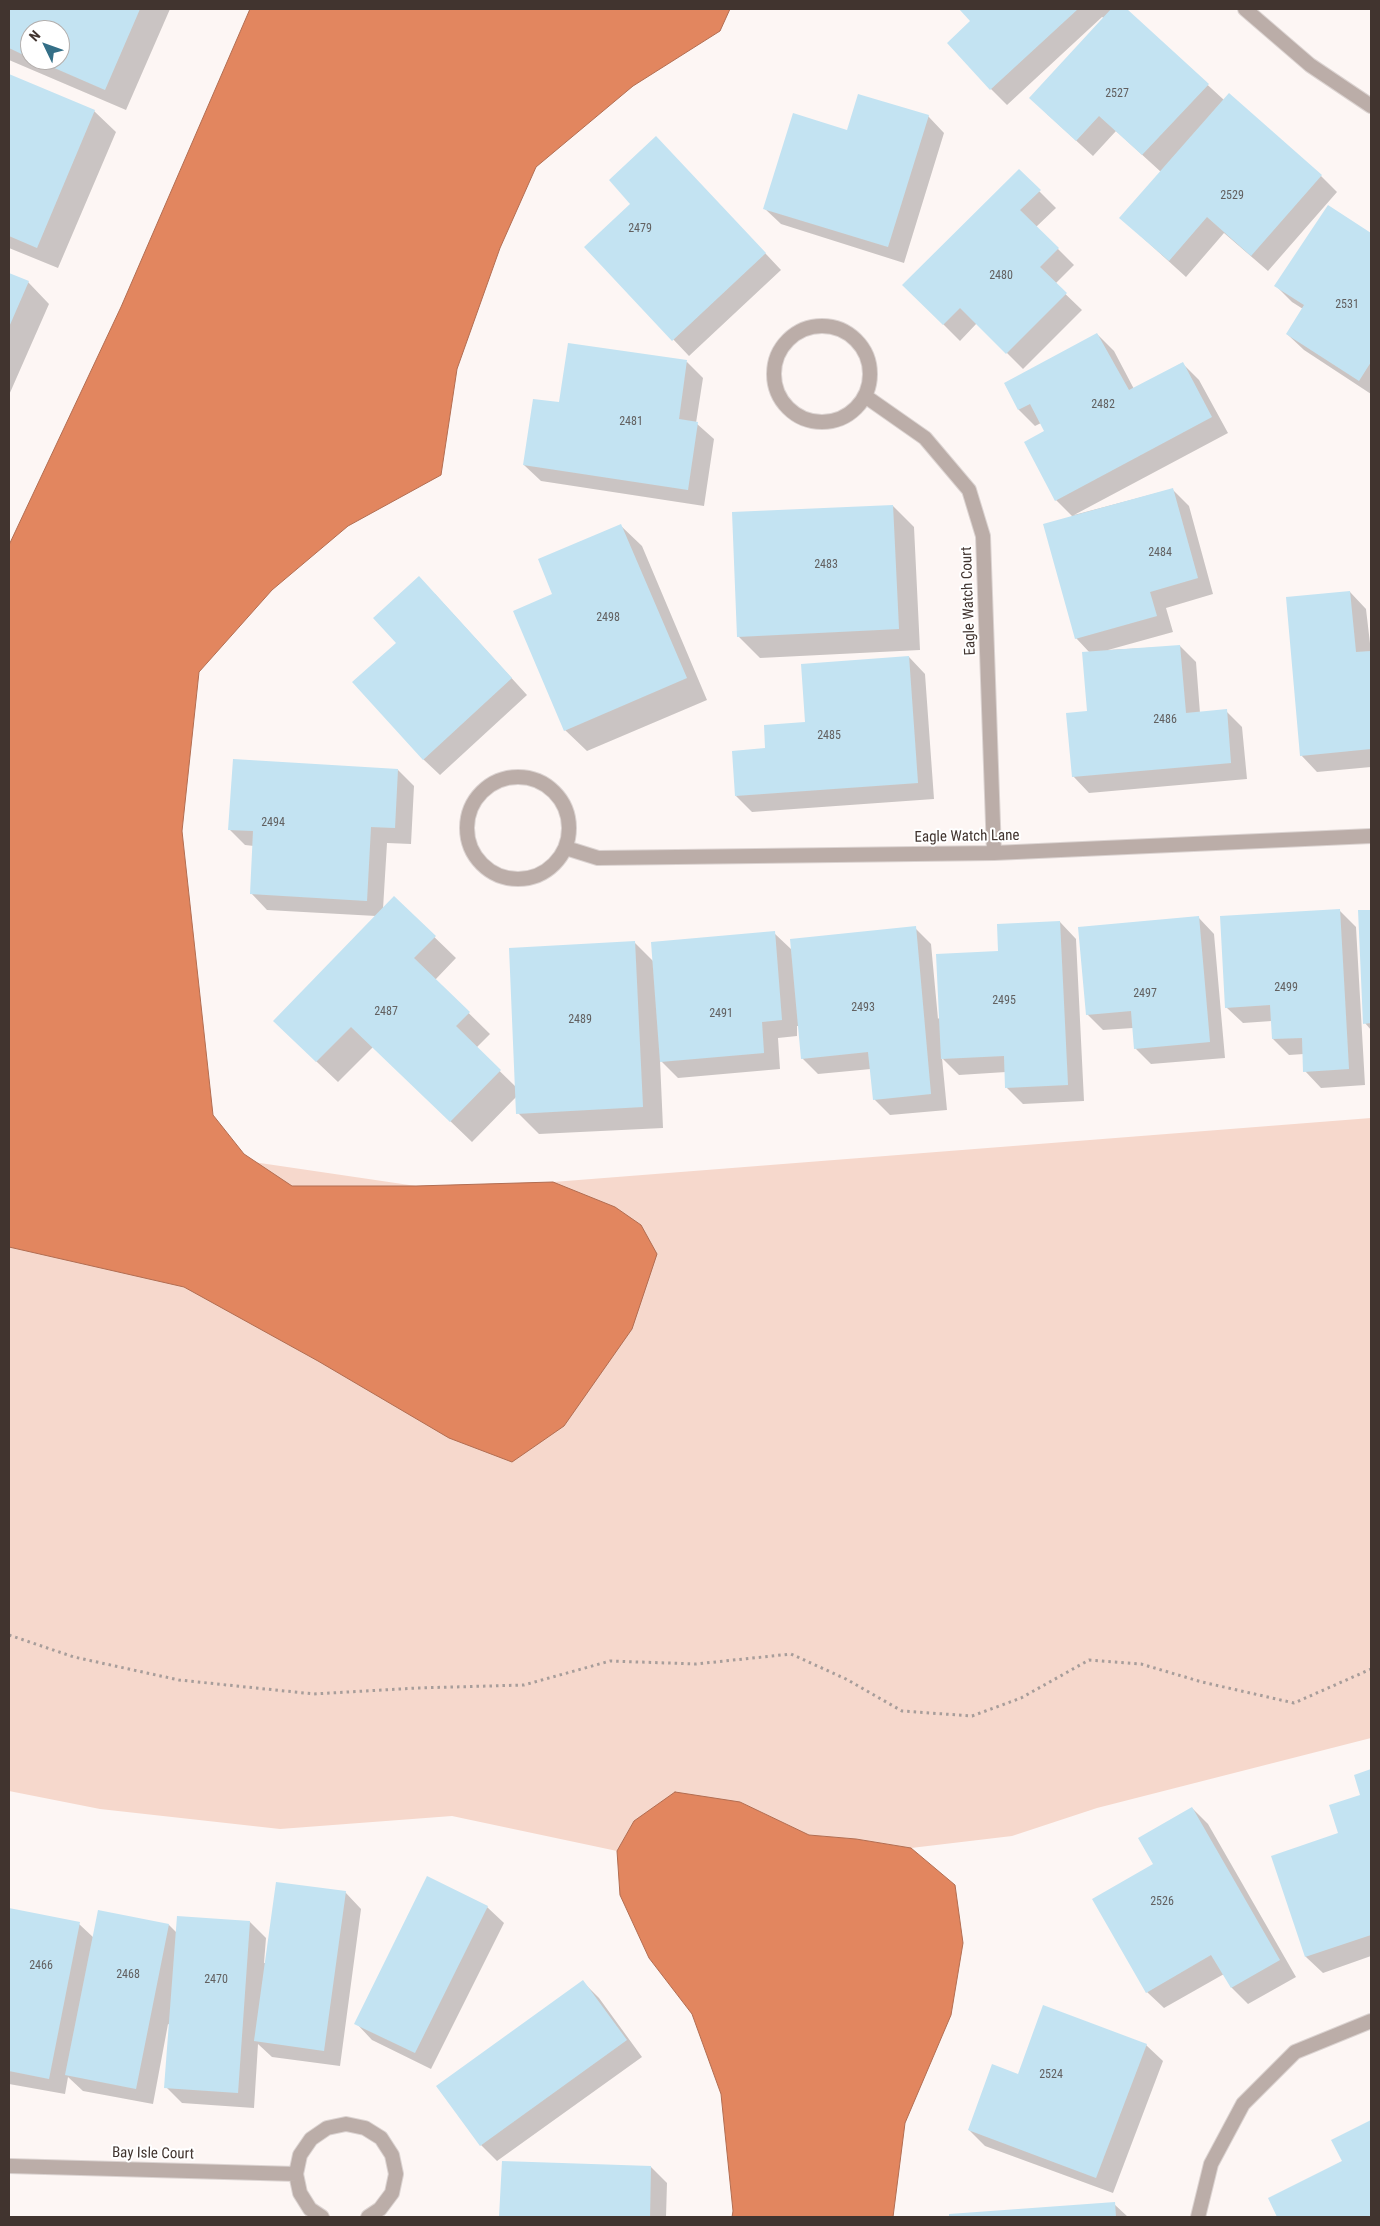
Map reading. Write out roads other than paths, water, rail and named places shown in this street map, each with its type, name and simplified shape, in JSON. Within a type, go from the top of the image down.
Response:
[{"type":"street","points":[[1245,9],[1310,65],[1371,106]]},
{"type":"street","points":[[826,325],[844,330],[859,342],[868,359],[871,377],[865,396],[854,411],[837,420],[818,423],[800,418],[785,406],[776,389],[773,371],[778,352],[790,337],[807,328],[826,325]]},
{"type":"street","name":"Eagle Watch Court","points":[[865,396],[925,438],[969,490],[983,536],[994,853]]},
{"type":"street","points":[[519,776],[538,780],[555,791],[566,808],[570,828],[566,848],[554,864],[537,876],[518,879],[498,875],[481,864],[470,847],[467,827],[471,807],[482,790],[499,780],[519,776]]},
{"type":"street","name":"Eagle Watch Lane","points":[[566,848],[598,858],[994,853],[1371,836]]},
{"type":"street","points":[[1198,2217],[1211,2164],[1243,2104],[1295,2052],[1371,2021]]},
{"type":"street","points":[[322,2217],[310,2209],[300,2193],[296,2174],[300,2155],[311,2138],[327,2128],[346,2124],[365,2128],[381,2138],[392,2155],[396,2174],[392,2193],[380,2209],[368,2217]]},
{"type":"street","name":"Bay Isle Court","points":[[10,2170],[296,2174]]}]
